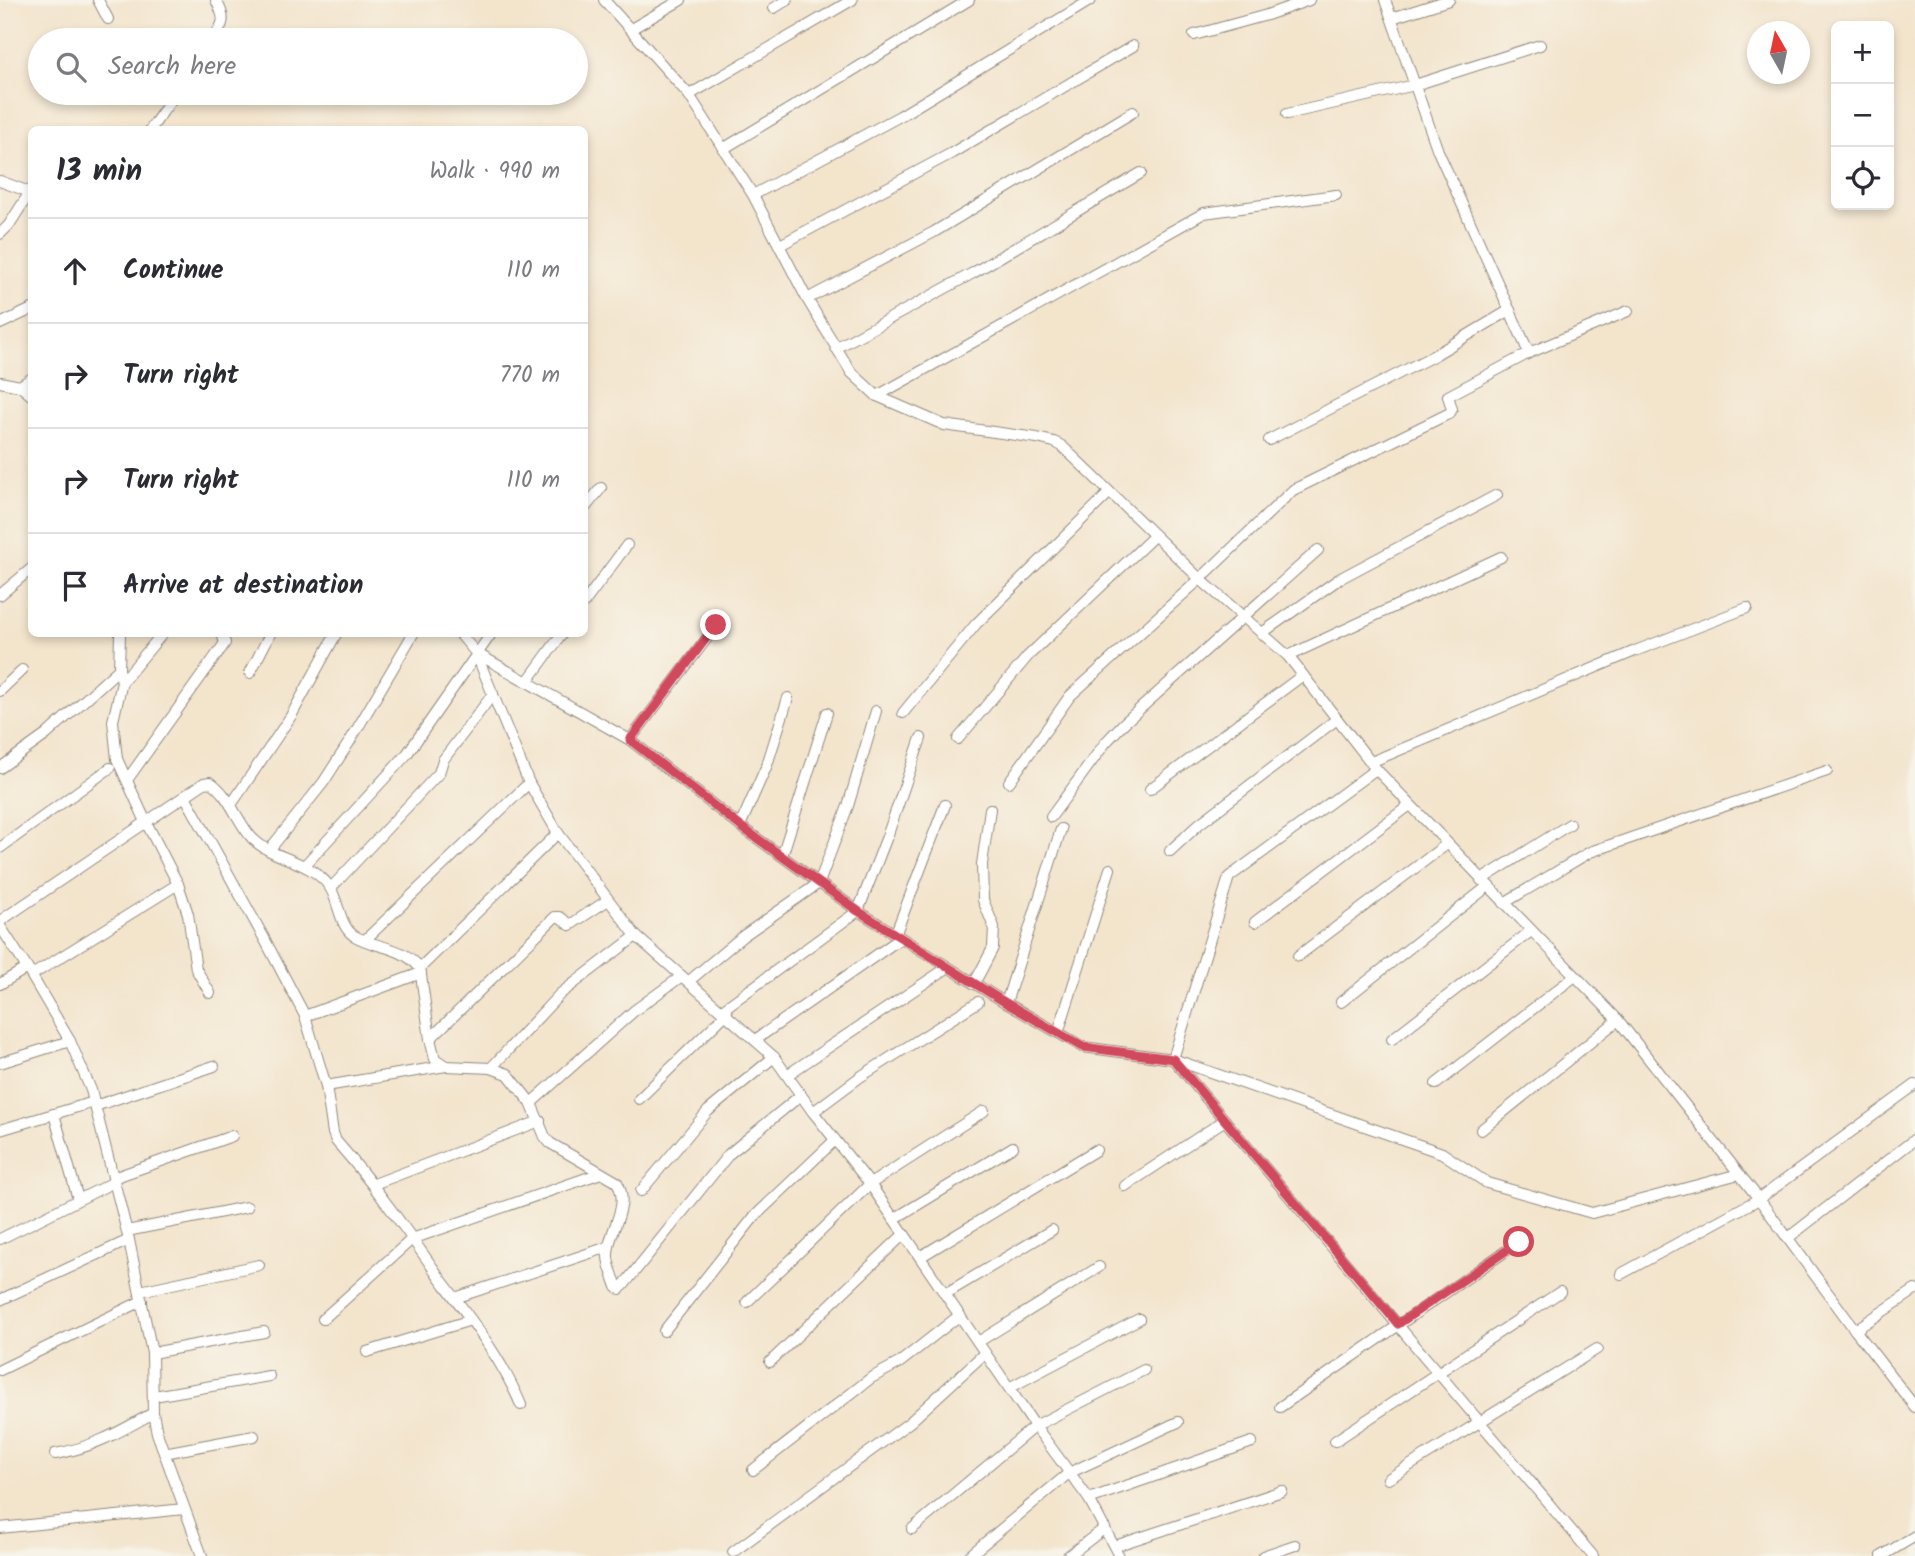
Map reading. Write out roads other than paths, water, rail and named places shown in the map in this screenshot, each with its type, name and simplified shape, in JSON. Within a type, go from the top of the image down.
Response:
[{"type":"street","points":[[99,0],[108,19]]},
{"type":"street","points":[[216,0],[224,16],[221,28]]},
{"type":"street","points":[[604,0],[689,95],[753,195],[807,299],[851,372],[877,396],[944,425],[1054,442],[1062,446],[1200,579],[1288,656],[1373,766],[1618,1020],[1759,1199],[1854,1331],[1915,1407]]},
{"type":"street","points":[[631,29],[681,0]]},
{"type":"street","points":[[774,8],[787,0]]},
{"type":"street","points":[[689,95],[852,0]]},
{"type":"street","points":[[723,149],[969,0]]},
{"type":"street","points":[[753,195],[900,116],[1091,0]]},
{"type":"street","points":[[1194,35],[1267,15],[1309,0]]},
{"type":"street","points":[[1385,0],[1438,151],[1529,353]]},
{"type":"street","points":[[1392,18],[1448,0]]},
{"type":"street","points":[[1287,114],[1416,85],[1539,45]]},
{"type":"street","points":[[780,245],[952,153],[1133,46]]},
{"type":"street","points":[[153,126],[168,105]]},
{"type":"street","points":[[807,299],[934,232],[1133,112]]},
{"type":"street","points":[[836,348],[973,273],[1141,173]]},
{"type":"street","points":[[0,181],[28,191]]},
{"type":"street","points":[[877,396],[1204,213],[1336,195]]},
{"type":"street","points":[[0,234],[28,196]]},
{"type":"street","points":[[1269,440],[1433,356],[1510,310]]},
{"type":"street","points":[[0,324],[28,311]]},
{"type":"street","points":[[1009,782],[1070,696],[1200,579],[1293,490],[1450,413],[1452,409],[1448,396],[1529,353],[1628,312]]},
{"type":"street","points":[[20,386],[28,381]]},
{"type":"street","points":[[0,382],[20,386],[28,393]]},
{"type":"street","points":[[588,504],[601,488]]},
{"type":"street","points":[[903,713],[976,624],[1109,494]]},
{"type":"street","points":[[1262,633],[1339,579],[1497,495]]},
{"type":"street","points":[[958,739],[1028,656],[1154,536]]},
{"type":"street","points":[[588,598],[627,545]]},
{"type":"street","points":[[1051,817],[1106,742],[1124,723],[1318,550]]},
{"type":"street","points":[[1288,656],[1501,557]]},
{"type":"street","points":[[0,594],[28,571]]},
{"type":"street","points":[[1173,1059],[1229,877],[1373,766],[1635,651],[1747,608]]},
{"type":"street","points":[[630,740],[716,625]]},
{"type":"street","points":[[120,637],[119,669],[122,682],[113,721],[117,759],[178,884],[188,914],[197,969],[210,993]]},
{"type":"street","points":[[122,682],[160,637]]},
{"type":"street","points":[[127,780],[225,643],[223,637]]},
{"type":"street","points":[[250,673],[268,637]]},
{"type":"street","points":[[231,805],[291,716],[334,637]]},
{"type":"street","points":[[270,849],[323,783],[412,637]]},
{"type":"street","points":[[463,637],[476,653],[530,783],[558,833],[636,936],[774,1057],[870,1184],[1035,1426],[1089,1499],[1117,1551],[1282,1491]]},
{"type":"street","points":[[305,865],[407,754],[489,637]]},
{"type":"street","points":[[527,682],[560,637]]},
{"type":"street","points":[[476,653],[630,740],[740,826],[858,911],[947,968],[1083,1047],[1173,1059],[1442,1153],[1487,1183],[1592,1213],[1738,1174]]},
{"type":"street","points":[[0,768],[46,735],[119,669]]},
{"type":"street","points":[[0,691],[22,670]]},
{"type":"street","points":[[1150,789],[1303,675]]},
{"type":"street","points":[[331,888],[439,773],[443,760],[493,694]]},
{"type":"street","points":[[740,826],[767,765],[788,698]]},
{"type":"street","points":[[531,1103],[635,1010],[819,883],[848,806],[876,711]]},
{"type":"street","points":[[782,856],[827,713]]},
{"type":"street","points":[[1170,851],[1199,824],[1337,719]]},
{"type":"street","points":[[639,1099],[724,1012],[858,911],[921,738]]},
{"type":"street","points":[[0,848],[110,768]]},
{"type":"street","points":[[1504,903],[1590,852],[1827,772]]},
{"type":"street","points":[[202,1556],[164,1452],[153,1413],[152,1353],[128,1236],[94,1104],[70,1041],[0,924],[146,822],[204,783],[210,782],[219,788],[252,837],[270,849],[305,865],[331,888],[348,929],[365,940],[394,948],[421,970],[435,1059],[446,1066]]},
{"type":"street","points":[[365,940],[530,783]]},
{"type":"street","points":[[185,796],[305,1016],[326,1086],[333,1133],[337,1141],[374,1184],[455,1298],[511,1381],[521,1405]]},
{"type":"street","points":[[755,1040],[898,937],[945,805]]},
{"type":"street","points":[[1255,922],[1410,805]]},
{"type":"street","points":[[974,984],[993,948],[994,927],[983,900],[982,876],[990,809]]},
{"type":"street","points":[[1341,1002],[1484,883],[1570,824]]},
{"type":"street","points":[[1006,1003],[1061,829]]},
{"type":"street","points":[[305,1016],[421,970],[558,833]]},
{"type":"street","points":[[1298,956],[1447,844]]},
{"type":"street","points":[[1058,1033],[1110,869]]},
{"type":"street","points":[[0,984],[29,971],[178,884]]},
{"type":"street","points":[[430,1039],[555,917],[560,917],[570,925],[608,900]]},
{"type":"street","points":[[1392,1039],[1531,931]]},
{"type":"street","points":[[491,1068],[560,994],[636,936]]},
{"type":"street","points":[[787,1075],[947,968]]},
{"type":"street","points":[[1436,1084],[1576,976]]},
{"type":"street","points":[[813,1112],[860,1077],[978,1002]]},
{"type":"street","points":[[1481,1130],[1618,1020]]},
{"type":"street","points":[[0,1063],[70,1041]]},
{"type":"street","points":[[641,1191],[708,1111],[774,1057]]},
{"type":"street","points":[[1173,1059],[1593,1556]]},
{"type":"street","points":[[0,1130],[214,1066]]},
{"type":"street","points":[[326,1086],[446,1066],[491,1068],[508,1074],[531,1103],[550,1143],[617,1182],[622,1191],[622,1204],[607,1257],[617,1287],[621,1287],[729,1154],[801,1095]]},
{"type":"street","points":[[1621,1274],[1759,1199],[1915,1085]]},
{"type":"street","points":[[747,1302],[870,1184],[984,1111]]},
{"type":"street","points":[[54,1114],[78,1199]]},
{"type":"street","points":[[1125,1186],[1225,1120]]},
{"type":"street","points":[[374,1184],[540,1121]]},
{"type":"street","points":[[2,1234],[114,1180],[232,1136]]},
{"type":"street","points":[[1788,1238],[1915,1139]]},
{"type":"street","points":[[664,1331],[754,1217],[835,1140]]},
{"type":"street","points":[[894,1219],[1013,1147]]},
{"type":"street","points":[[920,1257],[1096,1150]]},
{"type":"street","points":[[323,1319],[412,1239],[601,1173]]},
{"type":"street","points":[[0,1300],[128,1236],[247,1207]]},
{"type":"street","points":[[945,1294],[1052,1230]]},
{"type":"street","points":[[770,1362],[904,1234]]},
{"type":"street","points":[[1280,1407],[1519,1242]]},
{"type":"street","points":[[455,1298],[605,1248]]},
{"type":"street","points":[[0,1370],[141,1296],[260,1265]]},
{"type":"street","points":[[978,1342],[1099,1267]]},
{"type":"street","points":[[1854,1331],[1915,1290]]},
{"type":"street","points":[[1335,1441],[1560,1292]]},
{"type":"street","points":[[753,1470],[871,1378],[899,1363],[960,1315]]},
{"type":"street","points":[[1009,1388],[1139,1319]]},
{"type":"street","points":[[367,1352],[471,1321]]},
{"type":"street","points":[[152,1353],[264,1332]]},
{"type":"street","points":[[1388,1479],[1597,1349]]},
{"type":"street","points":[[733,1552],[909,1422],[985,1353]]},
{"type":"street","points":[[912,1529],[1035,1426],[1144,1370]]},
{"type":"street","points":[[154,1396],[269,1376]]},
{"type":"street","points":[[55,1454],[102,1442],[153,1413]]},
{"type":"street","points":[[969,1556],[1069,1473],[1178,1422]]},
{"type":"street","points":[[164,1452],[254,1436]]},
{"type":"street","points":[[1089,1499],[1252,1442]]},
{"type":"street","points":[[0,1528],[184,1509]]},
{"type":"street","points":[[1068,1556],[1105,1528]]},
{"type":"street","points":[[1882,1556],[1915,1536]]},
{"type":"street","points":[[1263,1556],[1295,1545]]}]
